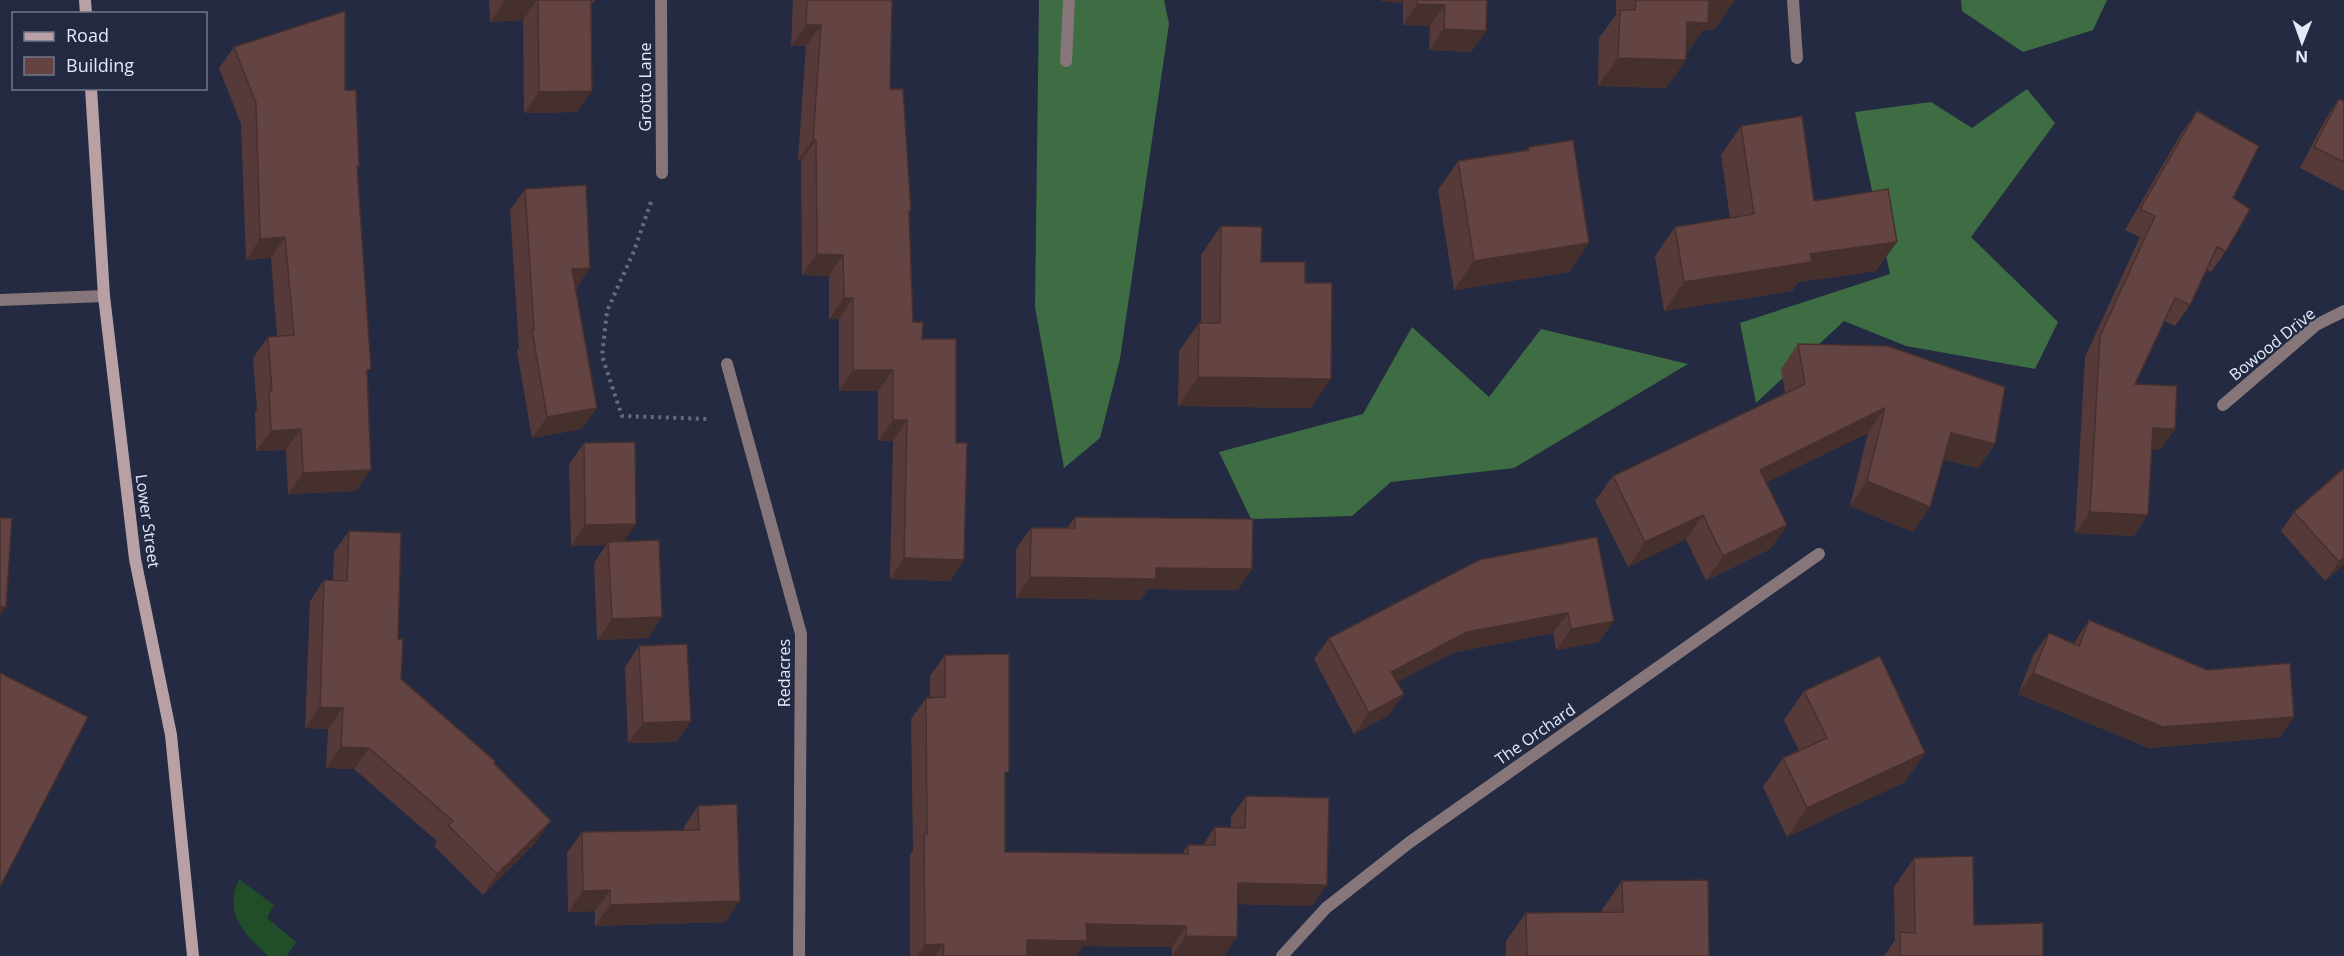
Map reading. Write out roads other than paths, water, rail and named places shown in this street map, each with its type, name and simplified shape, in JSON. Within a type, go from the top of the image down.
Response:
[{"type":"street","name":"Grotto Lane","points":[[661,0],[662,173]]},
{"type":"street","points":[[1066,61],[1069,0]]},
{"type":"street","points":[[1794,0],[1797,58]]},
{"type":"street","name":"Lower Street","points":[[91,90],[104,296],[135,559],[171,735],[192,956]]},
{"type":"street","points":[[0,300],[104,296]]},
{"type":"street","name":"Bowood Drive","points":[[2223,405],[2316,325],[2344,311]]},
{"type":"street","name":"Redacres","points":[[727,364],[801,634],[799,956]]},
{"type":"street","name":"The Orchard","points":[[1282,956],[1326,908],[1410,842],[1819,554]]}]
